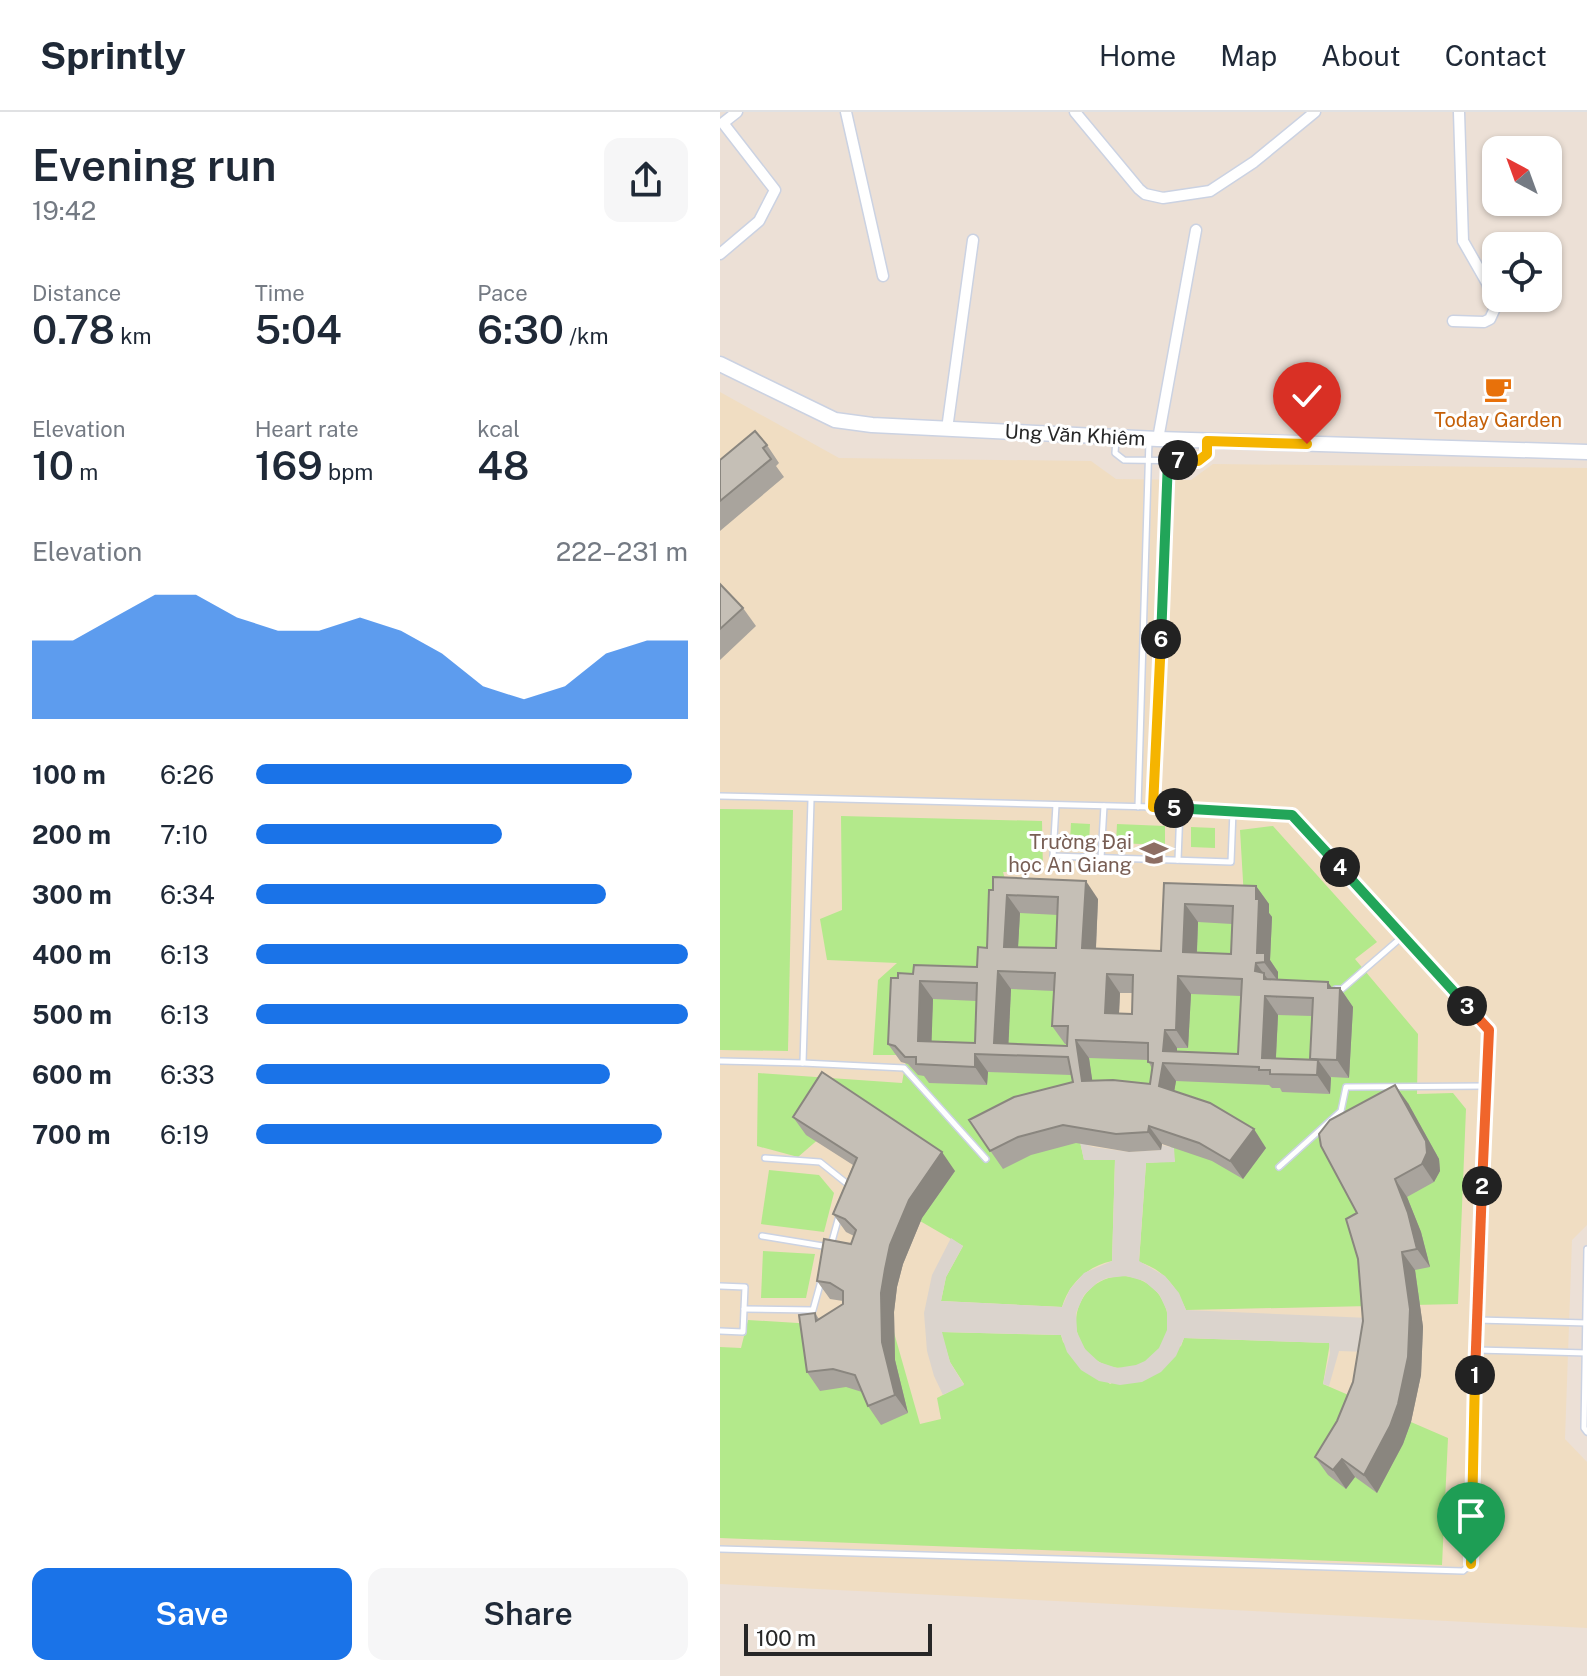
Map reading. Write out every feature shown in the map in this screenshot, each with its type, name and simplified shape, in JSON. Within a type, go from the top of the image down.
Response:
[{"type":"street","points":[[720,254],[759,221],[775,190],[721,124],[737,112]]},
{"type":"street","points":[[846,112],[883,276]]},
{"type":"street","points":[[1075,112],[1139,189],[1145,194],[1163,198],[1210,191],[1254,162],[1315,112]]},
{"type":"street","points":[[1453,321],[1484,322],[1490,319],[1495,308],[1487,283],[1463,241],[1459,112]]},
{"type":"street","points":[[1159,439],[1196,230]]},
{"type":"street","points":[[947,429],[973,240]]},
{"type":"street","name":"Ung Văn Khiêm","points":[[720,364],[835,420],[872,425],[1116,438],[1587,452]]},
{"type":"lane","points":[[1116,438],[1115,453],[1124,460],[1198,461],[1207,454],[1207,441]]},
{"type":"lane","points":[[1138,807],[1149,460],[1159,439]]},
{"type":"lane","points":[[1153,807],[1168,460],[1159,439]]},
{"type":"lane","points":[[720,796],[1153,807],[1292,815],[1489,1030],[1471,1564],[1463,1571],[720,1549]]},
{"type":"lane","points":[[803,1063],[811,800]]},
{"type":"lane","points":[[1056,805],[1053,856],[1101,858],[1231,862],[1233,811]]},
{"type":"lane","points":[[1101,858],[1104,806]]},
{"type":"lane","points":[[1178,860],[1180,808]]},
{"type":"lane","points":[[1328,988],[1342,989],[1403,936]]},
{"type":"lane","points":[[720,1061],[904,1068],[986,1159]]},
{"type":"lane","points":[[1279,1167],[1341,1111],[1346,1087],[1486,1086]]},
{"type":"lane","points":[[765,1158],[820,1162],[853,1188],[848,1198]]},
{"type":"lane","points":[[827,1257],[843,1209]]},
{"type":"lane","points":[[762,1236],[830,1247]]},
{"type":"lane","points":[[1587,1249],[1584,1428],[1587,1432]]},
{"type":"lane","points":[[744,1309],[813,1310],[824,1268]]},
{"type":"lane","points":[[720,1286],[745,1287],[743,1332],[720,1331]]},
{"type":"lane","points":[[1477,1320],[1586,1323]]},
{"type":"lane","points":[[1476,1350],[1586,1353]]},
{"type":"shaded area","name":"Trường Đại học An Giang","points":[[720,392],[839,458],[1091,461],[1116,479],[1191,480],[1213,464],[1587,468],[1587,1225],[1572,1240],[1565,1439],[1587,1462],[1587,1628],[720,1584]]},
{"type":"shaded area","points":[[1080,1142],[1129,1152],[1160,1150],[1162,1145],[1174,1148],[1175,1162],[1146,1163],[1139,1261],[1165,1276],[1179,1293],[1186,1310],[1369,1318],[1368,1352],[1339,1351],[1329,1386],[1323,1384],[1330,1353],[1329,1343],[1184,1338],[1176,1356],[1161,1372],[1142,1382],[1120,1385],[1099,1381],[1081,1370],[1067,1352],[1061,1335],[942,1332],[950,1362],[964,1385],[943,1395],[927,1351],[924,1313],[932,1275],[951,1238],[963,1246],[946,1277],[941,1301],[1062,1307],[1070,1289],[1084,1273],[1112,1261],[1115,1160],[1084,1160]],"holes":[[[1126,1276],[1144,1281],[1159,1294],[1167,1311],[1167,1330],[1159,1348],[1136,1365],[1117,1368],[1099,1362],[1085,1349],[1077,1332],[1076,1313],[1084,1295],[1107,1278]]]},
{"type":"green space","points":[[720,809],[793,810],[788,1051],[720,1050]]},
{"type":"green space","points":[[841,816],[1042,821],[1043,871],[1003,872],[1011,901],[1082,902],[1101,1038],[1164,1061],[1180,914],[1245,915],[1240,830],[1273,826],[1377,942],[1355,959],[1418,1034],[1417,1094],[1453,1093],[1466,1109],[1458,1304],[1186,1310],[1168,1280],[1139,1262],[1146,1163],[1175,1161],[1160,1113],[1075,1118],[1084,1160],[1115,1159],[1112,1261],[1095,1267],[1081,1277],[1069,1290],[1062,1307],[941,1301],[946,1277],[963,1246],[908,1214],[913,1179],[821,1137],[798,1157],[757,1146],[758,1073],[902,1083],[907,1055],[873,1055],[878,980],[897,963],[827,960],[820,919],[842,910]]},
{"type":"green space","points":[[1071,823],[1090,824],[1089,842],[1070,841]]},
{"type":"green space","points":[[1117,824],[1165,826],[1165,845],[1116,843]]},
{"type":"green space","points":[[1191,827],[1215,828],[1215,848],[1191,847]]},
{"type":"green space","points":[[769,1170],[819,1175],[834,1193],[824,1232],[761,1224]]},
{"type":"green space","points":[[763,1251],[815,1254],[806,1298],[761,1298]]},
{"type":"green space","points":[[1122,1276],[1140,1280],[1155,1289],[1164,1304],[1168,1322],[1164,1340],[1155,1355],[1140,1364],[1122,1368],[1104,1364],[1089,1355],[1080,1340],[1076,1322],[1080,1304],[1089,1289],[1104,1280]]},
{"type":"green space","points":[[748,1320],[893,1329],[920,1424],[941,1419],[937,1398],[964,1384],[950,1362],[941,1332],[1061,1335],[1063,1342],[1110,1384],[1181,1346],[1184,1338],[1330,1343],[1323,1384],[1448,1438],[1442,1565],[720,1538],[720,1347],[741,1348]]},
{"type":"building","points":[[755,431],[767,445],[763,448],[771,459],[720,501],[720,460]]},
{"type":"building","points":[[720,584],[743,608],[720,629]]},
{"type":"building","points":[[993,877],[1086,881],[1082,948],[1161,951],[1164,883],[1256,886],[1256,899],[1259,899],[1257,953],[1265,953],[1265,962],[1256,963],[1255,971],[1264,973],[1264,979],[1328,982],[1328,988],[1340,988],[1337,1060],[1310,1059],[1313,998],[1265,996],[1262,1058],[1318,1060],[1317,1075],[1270,1074],[1270,1070],[1259,1070],[1259,1067],[1163,1063],[1159,1086],[1210,1103],[1254,1129],[1230,1161],[1199,1143],[1149,1126],[1148,1132],[1116,1134],[1063,1125],[1018,1137],[990,1151],[969,1120],[1014,1097],[1073,1082],[1068,1057],[975,1054],[975,1067],[916,1064],[916,1057],[905,1057],[895,1046],[888,1044],[891,978],[898,978],[898,973],[913,974],[914,965],[977,967],[978,947],[987,948],[989,890],[993,890]],"holes":[[[1007,895],[1058,897],[1056,948],[1004,947]],[[1185,904],[1233,906],[1231,954],[1183,952]],[[998,971],[1055,973],[1052,1026],[1068,1026],[1067,1046],[994,1043]],[[1107,974],[1133,975],[1132,1014],[1105,1013]],[[1178,976],[1242,979],[1238,1054],[1163,1051],[1165,1030],[1176,1030]],[[920,981],[977,983],[975,1043],[918,1041]],[[1076,1040],[1148,1043],[1148,1062],[1153,1063],[1150,1084],[1082,1081]]]},
{"type":"building","points":[[822,1072],[942,1152],[909,1200],[890,1245],[881,1293],[882,1342],[895,1395],[868,1406],[855,1375],[833,1369],[807,1372],[799,1315],[815,1313],[816,1321],[843,1304],[843,1291],[830,1283],[817,1281],[824,1239],[851,1244],[856,1230],[845,1219],[833,1214],[857,1158],[793,1117]]},
{"type":"building","points":[[1395,1085],[1426,1141],[1427,1153],[1422,1164],[1395,1179],[1417,1249],[1402,1252],[1410,1309],[1408,1357],[1390,1426],[1364,1475],[1342,1459],[1333,1470],[1315,1457],[1337,1421],[1353,1382],[1363,1321],[1358,1259],[1346,1219],[1357,1213],[1321,1146],[1319,1134],[1330,1120]]},
{"type":"place","name":"Today Garden","points":[[1498,389]]},
{"type":"place","name":"Trường Đại học An Giang","points":[[1154,853]]},
{"type":"route","points":[[1307,444],[1207,441],[1207,454],[1198,461],[1168,460],[1153,807],[1292,815],[1489,1030],[1477,1304],[1471,1564]]}]
